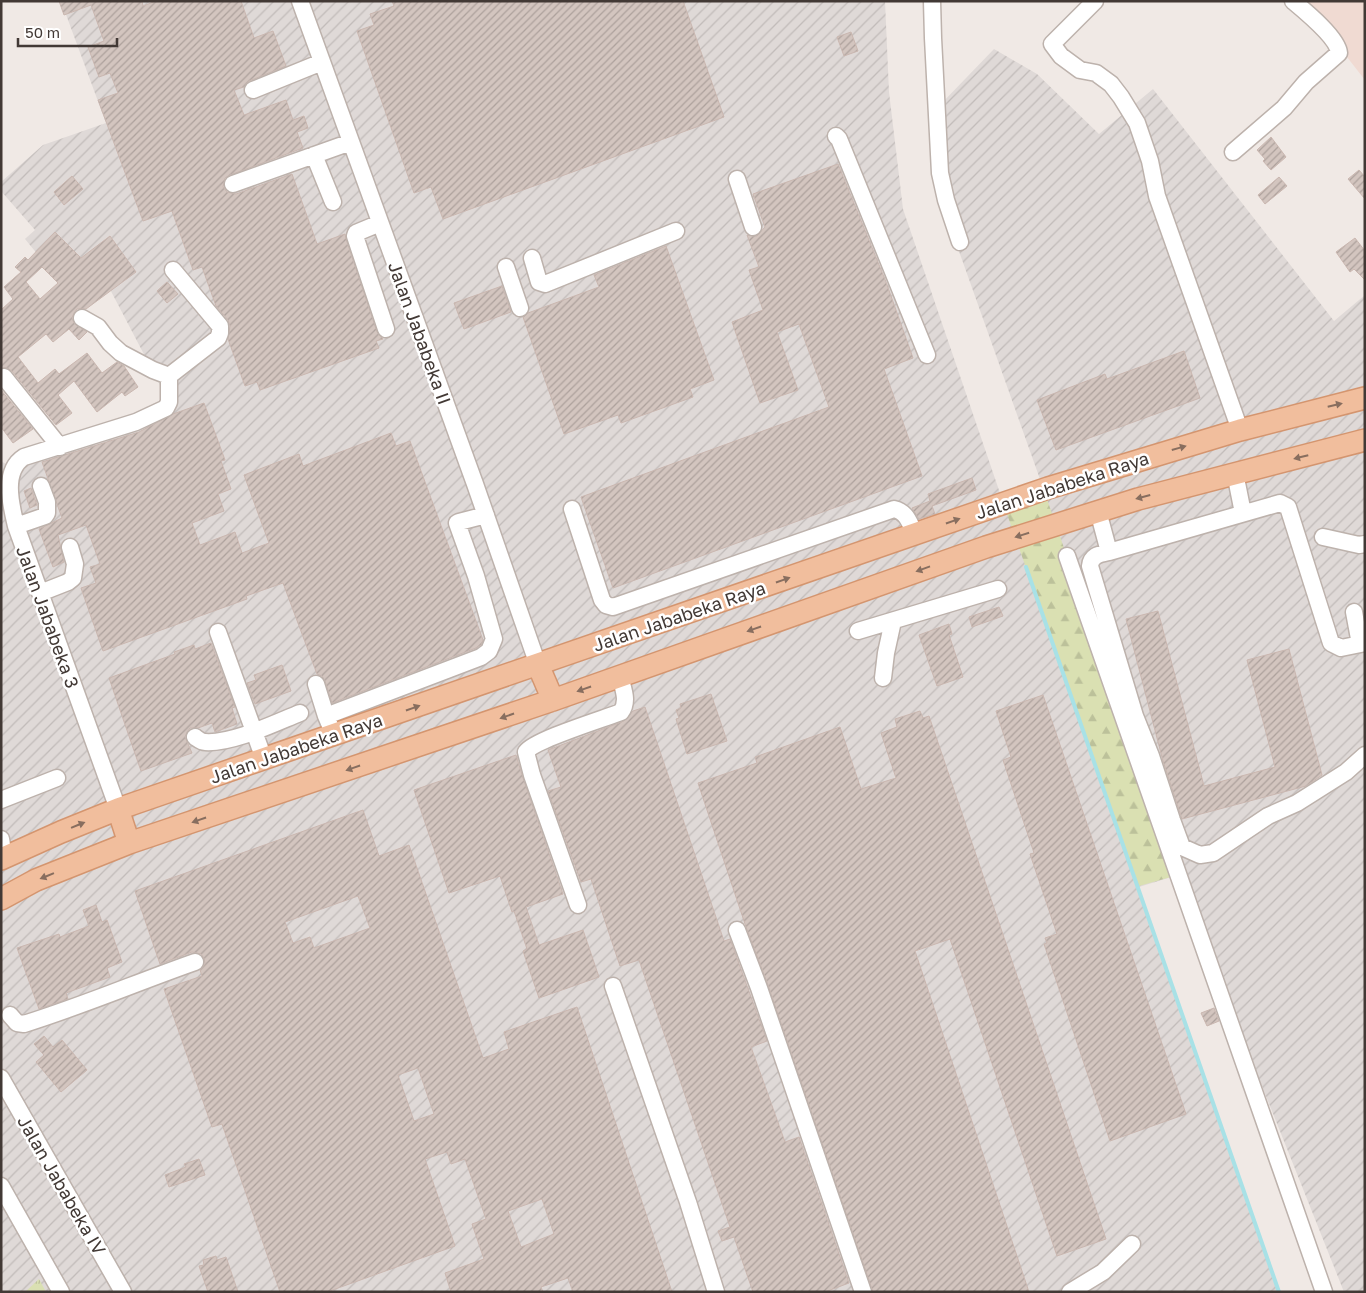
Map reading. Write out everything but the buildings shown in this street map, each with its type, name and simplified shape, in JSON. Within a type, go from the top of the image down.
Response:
[{"type":"main road","name":"Jalan Jababeka Raya","points":[[2,852],[61,832],[118,809],[264,759],[330,726],[538,665],[1048,488],[1240,430],[1365,398]]},
{"type":"main road","name":"Jalan Jababeka Raya","points":[[1,899],[36,880],[129,843],[553,700],[986,547],[1098,511],[1235,473],[1365,440]]},
{"type":"main road","points":[[538,665],[553,700]]},
{"type":"main road","points":[[118,809],[129,843]]},
{"type":"street","name":"Jalan Jababeka II","points":[[300,1],[486,515],[538,665]]},
{"type":"street","points":[[932,1],[940,173],[946,200],[960,242]]},
{"type":"street","points":[[1095,1],[1052,44],[1061,56],[1080,70],[1096,74],[1111,84],[1137,123],[1150,161],[1156,196],[1240,430]]},
{"type":"street","points":[[1233,152],[1284,108],[1306,82],[1340,53],[1333,40],[1294,1]]},
{"type":"street","points":[[253,90],[322,62]]},
{"type":"street","points":[[836,136],[839,138],[927,355]]},
{"type":"street","points":[[233,184],[351,142]]},
{"type":"street","points":[[314,155],[333,202]]},
{"type":"street","points":[[737,179],[753,227]]},
{"type":"street","points":[[380,222],[356,233],[355,236],[386,329]]},
{"type":"street","points":[[532,258],[539,282],[545,284],[676,231]]},
{"type":"street","points":[[506,267],[520,308]]},
{"type":"street","points":[[82,318],[98,328],[121,353],[169,376],[218,338],[220,333],[220,326],[173,270]]},
{"type":"street","name":"Jalan Jababeka 3","points":[[118,809],[16,526],[6,506],[11,475],[19,461],[39,452],[136,422],[166,408],[169,402],[169,376]]},
{"type":"street","points":[[4,377],[60,447]]},
{"type":"street","points":[[1235,473],[1243,513]]},
{"type":"street","points":[[16,526],[45,516],[47,502],[41,486]]},
{"type":"street","points":[[1360,616],[1362,643],[1341,648],[1331,643],[1288,507],[1280,503],[1109,552],[1093,557],[1090,560],[1090,566],[1135,716],[1151,756],[1182,847],[1200,855],[1213,853],[1268,816],[1297,804],[1346,772],[1365,755]]},
{"type":"street","points":[[572,509],[602,600],[606,605],[613,607],[894,509],[903,512],[907,516],[915,535]]},
{"type":"street","points":[[1098,511],[1109,552]]},
{"type":"street","points":[[316,684],[330,726],[481,657],[489,651],[494,638],[476,576],[457,524],[486,515]]},
{"type":"street","points":[[1324,537],[1359,546],[1365,544]]},
{"type":"street","points":[[40,593],[68,582],[73,578],[74,564],[70,547]]},
{"type":"street","points":[[1067,556],[1324,1292]]},
{"type":"street","points":[[858,631],[998,589]]},
{"type":"street","points":[[883,678],[893,620]]},
{"type":"street","points":[[218,632],[264,759]]},
{"type":"street","points":[[578,905],[532,775],[526,752],[529,747],[543,741],[621,712],[626,699],[620,676]]},
{"type":"street","points":[[194,737],[203,742],[229,738],[253,732],[300,713]]},
{"type":"street","points":[[1,800],[57,778]]},
{"type":"street","points":[[737,930],[759,988],[863,1292]]},
{"type":"street","points":[[10,1015],[18,1023],[24,1024],[68,1010],[195,962]]},
{"type":"street","points":[[613,986],[688,1202],[716,1292]]},
{"type":"street","name":"Jalan Jababeka IV","points":[[1,1078],[123,1292]]},
{"type":"street","points":[[1,1186],[61,1292]]},
{"type":"street","points":[[1070,1292],[1103,1272],[1132,1244]]},
{"type":"shaded area","points":[[61,1],[885,1],[889,92],[903,209],[1002,499],[1041,482],[944,209],[939,106],[994,49],[1037,74],[1099,134],[1153,89],[1334,321],[1365,295],[1365,1292],[1344,1292],[1178,875],[1139,887],[1279,1292],[1,1292],[1,461],[17,471],[21,465],[172,408],[90,251],[57,278],[25,239],[35,230],[1,191],[1,182],[43,145],[106,123]]},
{"type":"shaded area","points":[[1294,1],[1365,1],[1365,80],[1329,34]]},
{"type":"green space","points":[[1041,482],[1178,875],[1139,886],[1002,500]]},
{"type":"green space","points":[[39,1279],[46,1292],[25,1292]]},
{"type":"waterway","points":[[1026,567],[1279,1292]]}]
